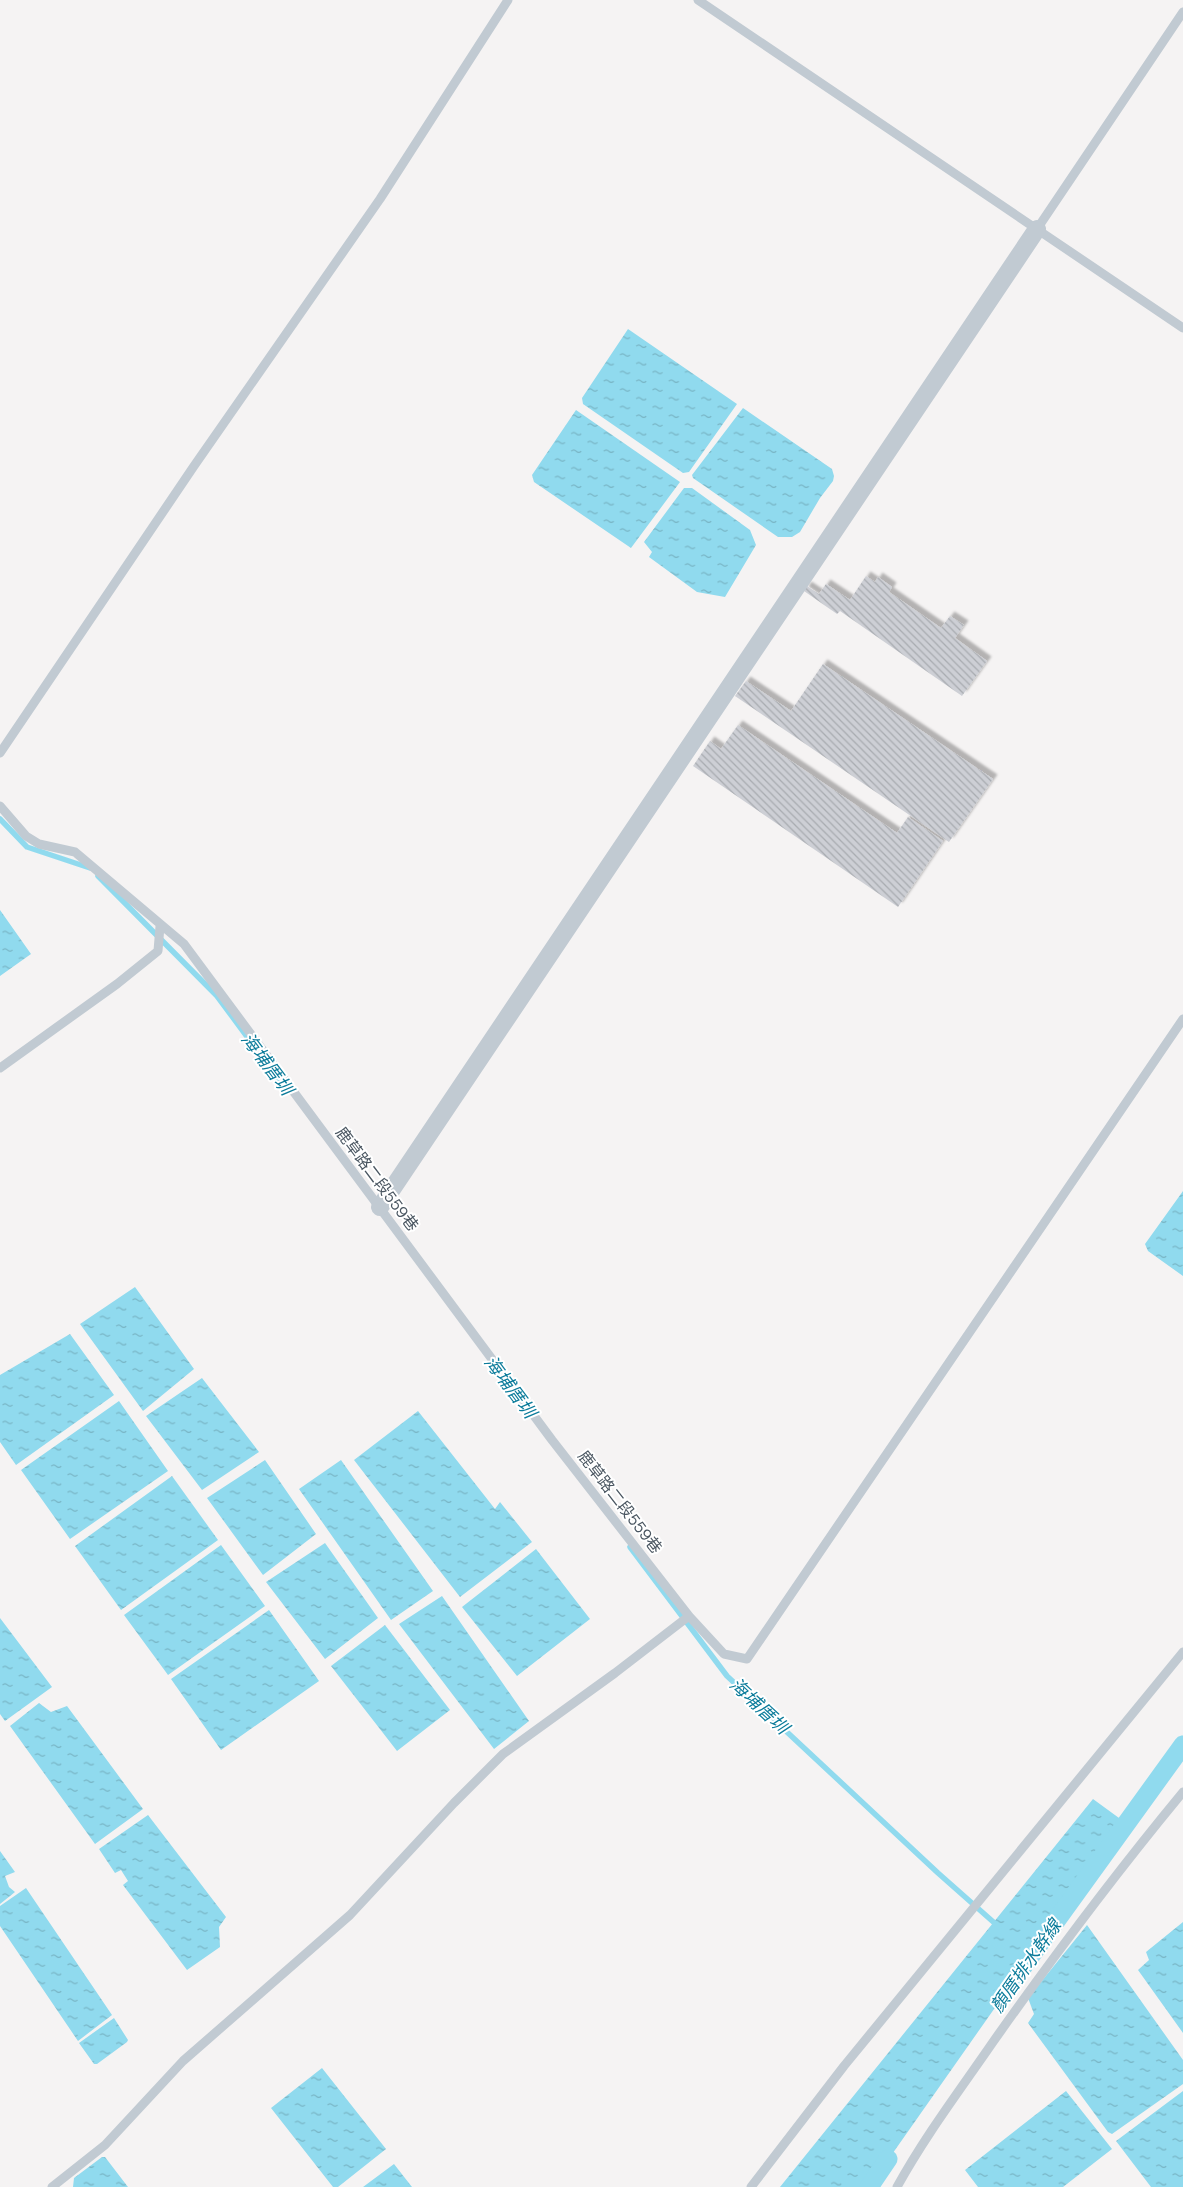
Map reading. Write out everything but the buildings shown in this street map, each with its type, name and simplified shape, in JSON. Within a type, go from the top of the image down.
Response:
[{"type":"street","points":[[380,1208],[1037,229]]},
{"type":"lane","points":[[0,753],[194,466],[380,199],[508,0]]},
{"type":"lane","points":[[698,0],[1183,328]]},
{"type":"lane","points":[[1037,229],[1183,12]]},
{"type":"lane","name":"鹿草路二段559巷","points":[[0,806],[26,836],[40,844],[75,852],[160,926],[184,944],[552,1440],[689,1616],[724,1654],[747,1659],[1183,1018]]},
{"type":"lane","points":[[0,1068],[118,984],[158,951],[160,926]]},
{"type":"lane","points":[[52,2187],[105,2145],[183,2061],[350,1915],[454,1803],[503,1754],[615,1673],[689,1616]]},
{"type":"lane","points":[[750,2187],[844,2066],[1183,1652]]},
{"type":"lane","points":[[897,2187],[918,2149],[1016,2010],[1137,1848],[1183,1792]]},
{"type":"water","points":[[628,329],[737,404],[689,472],[683,473],[583,404],[582,398]]},
{"type":"water","points":[[743,408],[832,469],[833,481],[820,498],[800,532],[792,537],[778,537],[693,478],[692,475]]},
{"type":"water","points":[[576,410],[680,482],[631,548],[534,482],[532,475]]},
{"type":"water","points":[[684,488],[692,488],[750,530],[756,545],[725,597],[697,592],[649,557],[652,552],[644,542]]},
{"type":"water","points":[[0,910],[31,954],[0,976]]},
{"type":"water","points":[[1183,1191],[1183,1276],[1148,1251],[1145,1244]]},
{"type":"water","points":[[135,1287],[194,1369],[143,1411],[80,1324]]},
{"type":"water","points":[[70,1334],[114,1395],[16,1465],[0,1442],[0,1375]]},
{"type":"water","points":[[202,1378],[259,1452],[202,1490],[146,1416]]},
{"type":"water","points":[[119,1401],[168,1471],[70,1539],[21,1470]]},
{"type":"water","points":[[418,1411],[495,1509],[500,1502],[532,1542],[460,1597],[354,1460]]},
{"type":"water","points":[[265,1460],[316,1534],[263,1575],[207,1498]]},
{"type":"water","points":[[341,1460],[433,1591],[391,1620],[299,1489]]},
{"type":"water","points":[[172,1476],[218,1540],[121,1610],[75,1546]]},
{"type":"water","points":[[325,1543],[378,1618],[325,1659],[266,1582]]},
{"type":"water","points":[[221,1545],[265,1606],[168,1675],[124,1615]]},
{"type":"water","points":[[536,1549],[590,1619],[517,1676],[462,1607]]},
{"type":"water","points":[[442,1596],[529,1721],[494,1749],[399,1624]]},
{"type":"water","points":[[269,1610],[319,1681],[221,1750],[171,1679]]},
{"type":"water","points":[[0,1618],[52,1687],[5,1721],[0,1714]]},
{"type":"water","points":[[385,1625],[450,1710],[397,1751],[331,1666]]},
{"type":"water","points":[[39,1703],[51,1712],[67,1706],[143,1809],[95,1844],[10,1726]]},
{"type":"water","points":[[1093,1799],[1130,1826],[1065,1908],[869,2187],[780,2187]]},
{"type":"water","points":[[148,1815],[226,1917],[219,1927],[220,1947],[187,1970],[123,1885],[128,1881],[121,1870],[115,1873],[99,1849]]},
{"type":"water","points":[[0,1851],[15,1872],[5,1876],[9,1887],[15,1892],[0,1904]]},
{"type":"water","points":[[26,1888],[112,2015],[78,2041],[0,1926],[0,1906]]},
{"type":"water","points":[[1183,1922],[1183,2033],[1138,1970],[1149,1960],[1146,1952]]},
{"type":"water","points":[[1087,1925],[1183,2060],[1183,2084],[1112,2134],[1108,2132],[1028,2023],[1034,2014],[1028,1998]]},
{"type":"water","points":[[114,2018],[128,2040],[97,2064],[94,2064],[79,2043]]},
{"type":"water","points":[[322,2068],[386,2149],[338,2187],[333,2187],[271,2108]]},
{"type":"water","points":[[1066,2091],[1112,2149],[1063,2187],[978,2187],[965,2170]]},
{"type":"water","points":[[1183,2091],[1183,2187],[1151,2187],[1116,2141]]},
{"type":"water","points":[[102,2157],[105,2157],[128,2187],[73,2187],[74,2178]]},
{"type":"water","points":[[394,2164],[412,2187],[363,2187]]},
{"type":"waterway","name":"海埔厝圳","points":[[0,819],[27,847],[90,868]]},
{"type":"waterway","name":"海埔厝圳","points":[[98,876],[217,996],[282,1084]]},
{"type":"waterway","name":"海埔厝圳","points":[[630,1547],[727,1676],[938,1873],[999,1927]]},
{"type":"waterway","name":"顏厝排水幹線","points":[[1001,1997],[1183,1745]]},
{"type":"waterway","name":"顏厝排水幹線","points":[[869,2187],[888,2159]]}]
